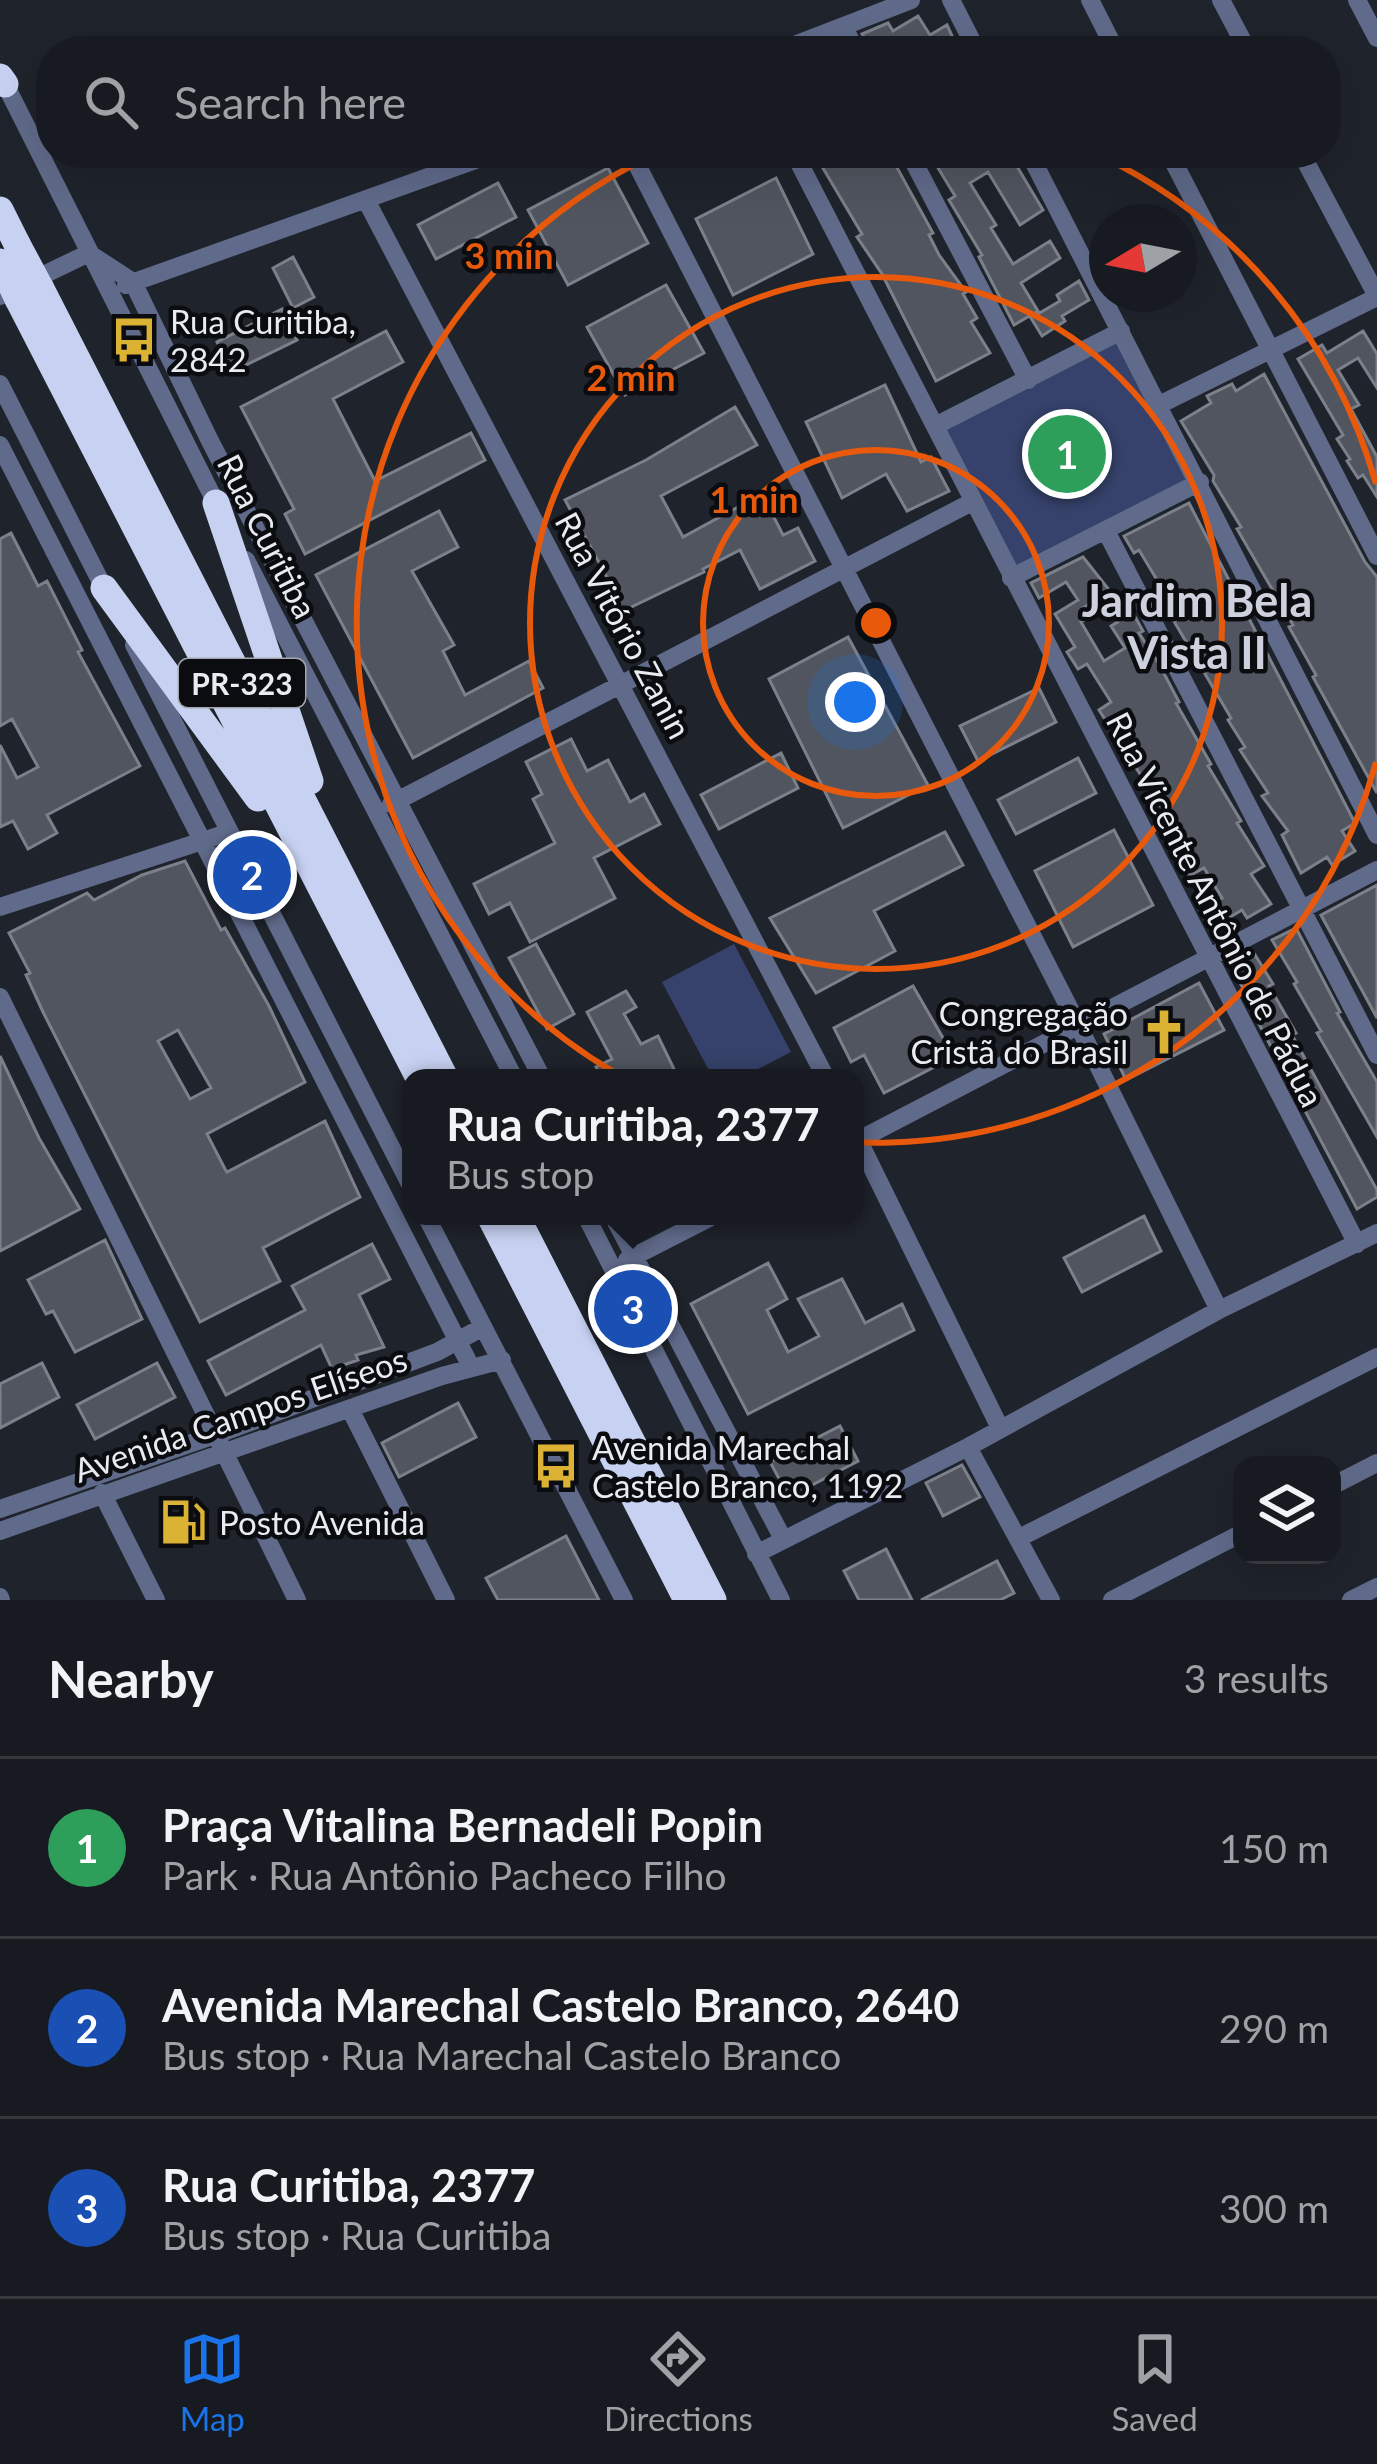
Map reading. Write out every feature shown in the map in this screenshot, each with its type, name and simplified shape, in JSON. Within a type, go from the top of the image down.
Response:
[{"type":"highway","name":"PR-323","points":[[0,210],[19,294],[362,940],[440,1069]]},
{"type":"highway","points":[[216,502],[362,940]]},
{"type":"highway","points":[[104,588],[362,940]]},
{"type":"highway","name":"PR-323","points":[[362,940],[415,1069]]},
{"type":"highway","points":[[495,1225],[687,1600]]},
{"type":"highway","points":[[521,1225],[713,1600]]},
{"type":"street","points":[[820,36],[911,0]]},
{"type":"street","points":[[951,0],[969,36]]},
{"type":"street","points":[[1090,0],[1108,36]]},
{"type":"street","points":[[1221,0],[1239,36]]},
{"type":"street","points":[[1357,0],[1377,38]]},
{"type":"street","points":[[844,27],[848,36]]},
{"type":"street","name":"Rua Curitiba","points":[[2,78],[36,146]]},
{"type":"street","name":"Rua Curitiba","points":[[47,168],[509,1069]]},
{"type":"street","points":[[112,292],[454,168]]},
{"type":"street","points":[[639,168],[1219,1310]]},
{"type":"street","name":"Rua Vicente Antônio de Pádua","points":[[802,168],[1357,1244]]},
{"type":"street","points":[[918,168],[1028,380]]},
{"type":"street","points":[[1037,168],[1377,835]]},
{"type":"street","points":[[1176,168],[1377,556]]},
{"type":"street","points":[[1159,405],[1377,297],[1309,168]]},
{"type":"street","name":"Rua Vitório Zanin","points":[[366,200],[821,1069]]},
{"type":"street","points":[[19,294],[89,253],[133,282]]},
{"type":"street","name":"Rua Curitiba","points":[[133,282],[210,441],[537,1069]]},
{"type":"street","points":[[935,426],[1121,331]]},
{"type":"street","points":[[0,385],[402,1168]]},
{"type":"street","points":[[190,452],[210,441]]},
{"type":"street","points":[[0,445],[471,1367]]},
{"type":"street","points":[[1011,578],[1200,482]]},
{"type":"street","points":[[376,812],[972,502]]},
{"type":"street","points":[[1106,531],[1377,1054]]},
{"type":"street","points":[[0,908],[230,832]]},
{"type":"street","points":[[864,1135],[1377,870]]},
{"type":"street","points":[[0,997],[297,1600]]},
{"type":"street","points":[[864,1155],[1000,1428]]},
{"type":"street","points":[[431,1225],[624,1600]]},
{"type":"street","points":[[590,1225],[781,1600]]},
{"type":"street","points":[[618,1225],[782,1538]]},
{"type":"street","points":[[612,1268],[695,1225]]},
{"type":"street","points":[[756,1554],[968,1447],[1219,1310],[1377,1233]]},
{"type":"street","name":"Avenida Campos Elíseos","points":[[0,1508],[218,1434],[460,1341],[483,1327]]},
{"type":"street","points":[[1018,1538],[1377,1357]]},
{"type":"street","name":"Avenida Campos Elíseos","points":[[0,1531],[502,1360]]},
{"type":"street","points":[[350,1409],[446,1600]]},
{"type":"street","points":[[968,1447],[1051,1600]]},
{"type":"street","points":[[1341,1481],[1377,1463]]},
{"type":"street","points":[[102,1493],[156,1600]]},
{"type":"street","points":[[1112,1600],[1233,1538]]},
{"type":"street","points":[[1352,1600],[1377,1587]]},
{"type":"shaded area","points":[[1121,331],[1200,482],[1011,578],[935,426]]},
{"type":"shaded area","points":[[734,944],[791,1052],[758,1069],[708,1069],[662,982]]},
{"type":"building","points":[[918,16],[930,35],[947,25],[952,36],[862,34],[888,23],[893,31]]},
{"type":"building","points":[[608,168],[648,243],[568,285],[528,210]]},
{"type":"building","points":[[823,168],[897,168],[933,233],[929,235],[939,255],[966,292],[977,318],[971,322],[990,353],[936,381],[882,274],[857,237],[862,234]]},
{"type":"building","points":[[938,168],[1018,168],[1043,210],[1020,225],[988,172],[970,183],[1013,264],[1050,241],[1060,258],[1021,283],[1038,311],[1014,325],[982,255],[949,200],[955,196]]},
{"type":"building","points":[[776,178],[813,254],[733,295],[696,219]]},
{"type":"building","points":[[498,183],[516,217],[436,259],[418,225]]},
{"type":"building","points":[[293,257],[314,297],[293,308],[273,268]]},
{"type":"building","points":[[1079,281],[1089,300],[1062,316],[1065,321],[1042,336],[1031,318],[1060,301],[1057,295]]},
{"type":"building","points":[[666,285],[704,353],[625,395],[587,327]]},
{"type":"building","points":[[282,309],[297,340],[232,372],[217,342]]},
{"type":"building","points":[[386,331],[403,362],[333,399],[375,481],[471,433],[485,460],[305,554],[285,514],[294,509],[241,407]]},
{"type":"building","points":[[1363,331],[1377,354],[1377,388],[1358,358],[1338,370],[1359,405],[1351,409],[1377,457],[1377,497],[1347,461],[1337,439],[1343,435],[1298,359],[1322,345],[1327,353]]},
{"type":"building","points":[[1264,374],[1377,577],[1377,793],[1313,677],[1289,627],[1293,625],[1237,529],[1241,527],[1213,481],[1214,475],[1181,421],[1211,403],[1207,396],[1232,384],[1236,391]]},
{"type":"building","points":[[885,385],[921,462],[931,457],[949,491],[907,511],[886,474],[842,498],[806,422]]},
{"type":"building","points":[[735,407],[757,445],[661,496],[683,537],[762,494],[783,535],[798,528],[815,561],[760,589],[740,550],[621,612],[565,500],[646,460]]},
{"type":"building","points":[[1189,503],[1355,823],[1342,831],[1355,851],[1332,865],[1327,857],[1301,873],[1282,835],[1288,831],[1262,796],[1268,793],[1240,750],[1245,747],[1231,718],[1155,589],[1160,585],[1139,550],[1134,553],[1124,536]]},
{"type":"building","points":[[439,511],[458,547],[412,571],[454,645],[443,651],[465,695],[529,661],[543,688],[413,758],[316,575]]},
{"type":"building","points":[[11,533],[38,586],[47,581],[82,650],[78,652],[140,766],[47,815],[57,833],[28,849],[13,821],[0,827],[0,745],[17,778],[38,767],[12,719],[0,726],[0,539]]},
{"type":"building","points":[[1083,557],[1110,591],[1083,608],[1089,618],[1081,622],[1104,661],[1125,648],[1111,626],[1133,613],[1208,766],[1241,821],[1237,823],[1264,866],[1251,874],[1271,904],[1247,918],[1242,910],[1210,929],[1200,911],[1222,898],[1204,868],[1189,876],[1157,814],[1163,810],[1099,710],[1111,702],[1087,664],[1078,669],[1067,652],[1075,647],[1055,614],[1078,600],[1066,582],[1039,598],[1031,583]]},
{"type":"building","points":[[848,637],[928,785],[843,828],[769,679]]},
{"type":"building","points":[[1039,688],[1056,722],[978,761],[960,726]]},
{"type":"building","points":[[571,739],[587,771],[608,760],[630,802],[644,794],[660,824],[594,858],[615,898],[530,942],[510,903],[489,914],[474,884],[555,843],[533,799],[542,794],[526,762]]},
{"type":"building","points":[[781,753],[798,788],[719,829],[701,795]]},
{"type":"building","points":[[1078,758],[1096,793],[1016,834],[998,800]]},
{"type":"building","points":[[1114,830],[1153,905],[1073,947],[1035,871]]},
{"type":"building","points":[[945,832],[963,865],[874,911],[895,951],[816,993],[770,918]]},
{"type":"building","points":[[185,861],[269,1006],[305,1082],[207,1134],[227,1172],[325,1121],[360,1197],[263,1248],[280,1281],[200,1322],[43,1012],[9,933],[87,893],[94,900],[142,875]],"holes":[[[178,1030],[211,1088],[190,1099],[158,1041]]]},
{"type":"building","points":[[1377,885],[1377,1018],[1321,915]]},
{"type":"building","points":[[1296,928],[1377,1082],[1377,1137],[1317,1033],[1321,1031],[1272,940]]},
{"type":"building","points":[[536,944],[574,1014],[547,1029],[509,958]]},
{"type":"building","points":[[1252,950],[1273,984],[1269,986],[1296,1033],[1292,1035],[1377,1190],[1377,1197],[1357,1209],[1228,963]]},
{"type":"building","name":"Congregação Cristã do Brasil","points":[[1199,983],[1224,1030],[1126,1080],[1104,1034]]},
{"type":"building","points":[[913,986],[954,1057],[884,1093],[864,1055],[851,1062],[834,1028]]},
{"type":"building","points":[[626,991],[636,1007],[624,1014],[641,1044],[658,1036],[674,1069],[597,1069],[612,1059],[587,1012]]},
{"type":"building","points":[[0,1056],[80,1209],[0,1251]]},
{"type":"building","points":[[1144,1216],[1161,1251],[1082,1292],[1064,1258]]},
{"type":"building","points":[[105,1240],[142,1319],[75,1352],[53,1311],[46,1314],[28,1280]]},
{"type":"building","points":[[372,1244],[390,1279],[359,1295],[384,1347],[332,1369],[321,1345],[226,1395],[208,1361],[305,1310],[292,1286]]},
{"type":"building","points":[[768,1263],[787,1299],[767,1310],[788,1352],[819,1336],[798,1299],[842,1279],[865,1323],[902,1304],[914,1330],[748,1414],[691,1304]]},
{"type":"building","points":[[42,1363],[59,1397],[0,1428],[0,1384]]},
{"type":"building","points":[[157,1363],[175,1397],[95,1439],[77,1405]]},
{"type":"building","points":[[458,1403],[476,1437],[399,1477],[382,1443]]},
{"type":"building","points":[[840,1426],[858,1461],[789,1497],[770,1462]]},
{"type":"building","points":[[962,1465],[980,1497],[943,1516],[926,1483]]},
{"type":"building","points":[[566,1536],[599,1600],[498,1600],[486,1578]]},
{"type":"building","points":[[886,1549],[912,1600],[859,1600],[844,1571]]},
{"type":"building","points":[[997,1561],[1014,1593],[1000,1600],[921,1600]]},
{"type":"place","name":"Rua Curitiba, 2842","points":[[134,340]]},
{"type":"place","name":"Praça Vitalina Bernadeli Popin","points":[[1067,454]]},
{"type":"place","name":"Avenida Marechal Castelo Branco, 2640","points":[[252,875]]},
{"type":"place","name":"Congregação Cristã do Brasil","points":[[1164,1032]]},
{"type":"place","name":"Rua Curitiba, 2377","points":[[633,1309]]},
{"type":"place","name":"Avenida Marechal Castelo Branco, 1192","points":[[556,1466]]},
{"type":"place","name":"Posto Avenida","points":[[183,1522]]},
{"type":"district","name":"Jardim Bela Vista II","points":[[1197,626]]}]
